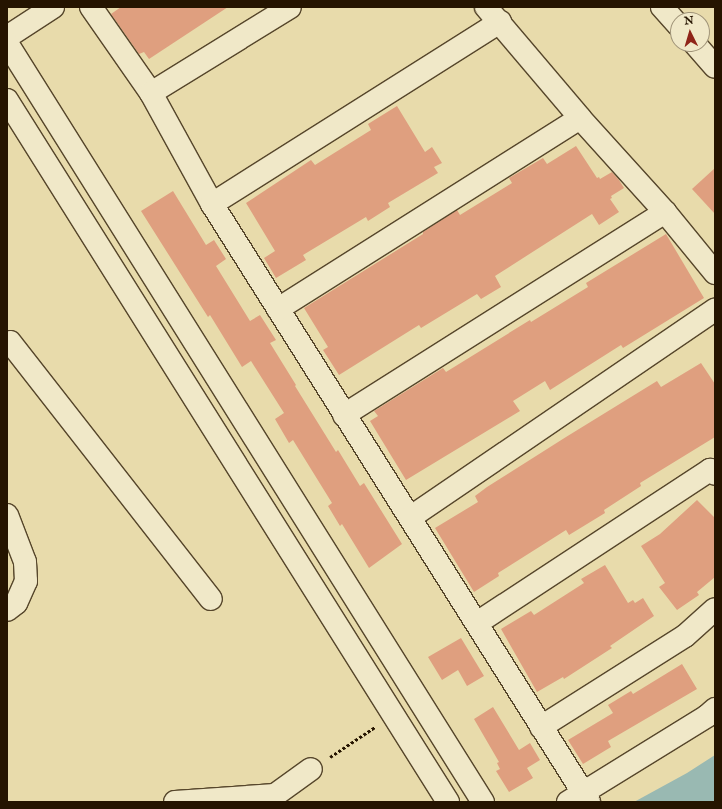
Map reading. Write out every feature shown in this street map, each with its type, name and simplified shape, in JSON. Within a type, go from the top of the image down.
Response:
[{"type":"street","points":[[7,37],[53,7]]},
{"type":"street","points":[[91,7],[151,93],[212,204],[344,415],[411,517],[477,623],[541,727],[580,799],[715,709]]},
{"type":"street","points":[[151,93],[290,7]]},
{"type":"street","points":[[662,7],[670,16]]},
{"type":"street","points":[[212,204],[493,14],[580,118],[665,212],[715,273]]},
{"type":"street","points":[[7,43],[483,802]]},
{"type":"street","points":[[702,52],[715,67]]},
{"type":"street","points":[[7,100],[448,802]]},
{"type":"street","points":[[278,309],[580,118]]},
{"type":"street","points":[[344,415],[665,212]]},
{"type":"street","points":[[411,517],[715,310]]},
{"type":"street","points":[[8,340],[211,599]]},
{"type":"street","points":[[477,623],[710,470],[715,474]]},
{"type":"street","points":[[7,515],[25,562],[26,581],[16,603],[7,610]]},
{"type":"street","points":[[541,727],[685,636],[715,609]]},
{"type":"street","points":[[175,802],[275,795],[311,770]]},
{"type":"path","points":[[311,770],[393,715]]},
{"type":"water","points":[[715,755],[715,802],[634,802],[687,773]]},
{"type":"building","points":[[121,7],[228,7],[149,59],[144,52],[139,54],[111,14]]},
{"type":"building","points":[[397,106],[425,152],[432,147],[442,163],[434,167],[438,173],[388,203],[390,207],[368,221],[366,217],[303,255],[306,260],[276,278],[264,258],[275,251],[246,203],[311,160],[315,165],[371,130],[368,124]]},
{"type":"building","points":[[576,146],[597,178],[599,177],[600,179],[612,172],[619,180],[624,188],[611,196],[612,198],[610,199],[619,212],[599,225],[592,214],[495,276],[501,287],[481,299],[477,294],[421,328],[419,325],[339,375],[323,350],[328,347],[304,308],[423,234],[423,232],[457,210],[460,215],[512,183],[509,178],[543,158],[547,164]]},
{"type":"building","points":[[715,168],[715,214],[692,189]]},
{"type":"building","points":[[173,191],[206,245],[214,240],[226,259],[216,266],[250,321],[260,315],[276,340],[270,343],[296,385],[295,386],[336,452],[338,450],[360,486],[364,483],[402,544],[369,568],[342,524],[340,526],[328,506],[332,503],[293,440],[289,443],[275,419],[284,413],[251,361],[242,367],[210,315],[208,317],[141,211]]},
{"type":"building","points":[[666,234],[704,298],[623,348],[621,345],[550,390],[545,381],[513,401],[520,411],[406,480],[370,421],[378,416],[374,411],[443,368],[446,372],[530,320],[531,322],[588,287],[586,283]]},
{"type":"building","points":[[701,363],[715,384],[715,437],[640,483],[641,486],[604,510],[605,513],[569,535],[566,530],[498,573],[499,576],[474,592],[435,528],[478,502],[475,496],[487,487],[566,437],[657,381],[661,387]]},
{"type":"building","points":[[697,500],[715,518],[715,577],[697,592],[699,595],[677,610],[659,587],[665,583],[641,546],[660,534]]},
{"type":"building","points":[[605,565],[628,603],[633,600],[635,603],[643,598],[654,616],[610,646],[612,648],[564,679],[563,677],[537,692],[501,629],[531,611],[534,615],[584,583],[581,579]]},
{"type":"building","points":[[461,638],[484,676],[467,686],[458,670],[442,680],[428,657]]},
{"type":"building","points":[[682,664],[697,689],[608,741],[611,747],[583,764],[568,740],[613,713],[608,705],[631,691],[633,694]]},
{"type":"building","points":[[493,707],[519,750],[530,743],[540,760],[527,768],[533,778],[509,792],[496,771],[500,769],[497,763],[499,762],[474,719]]}]
